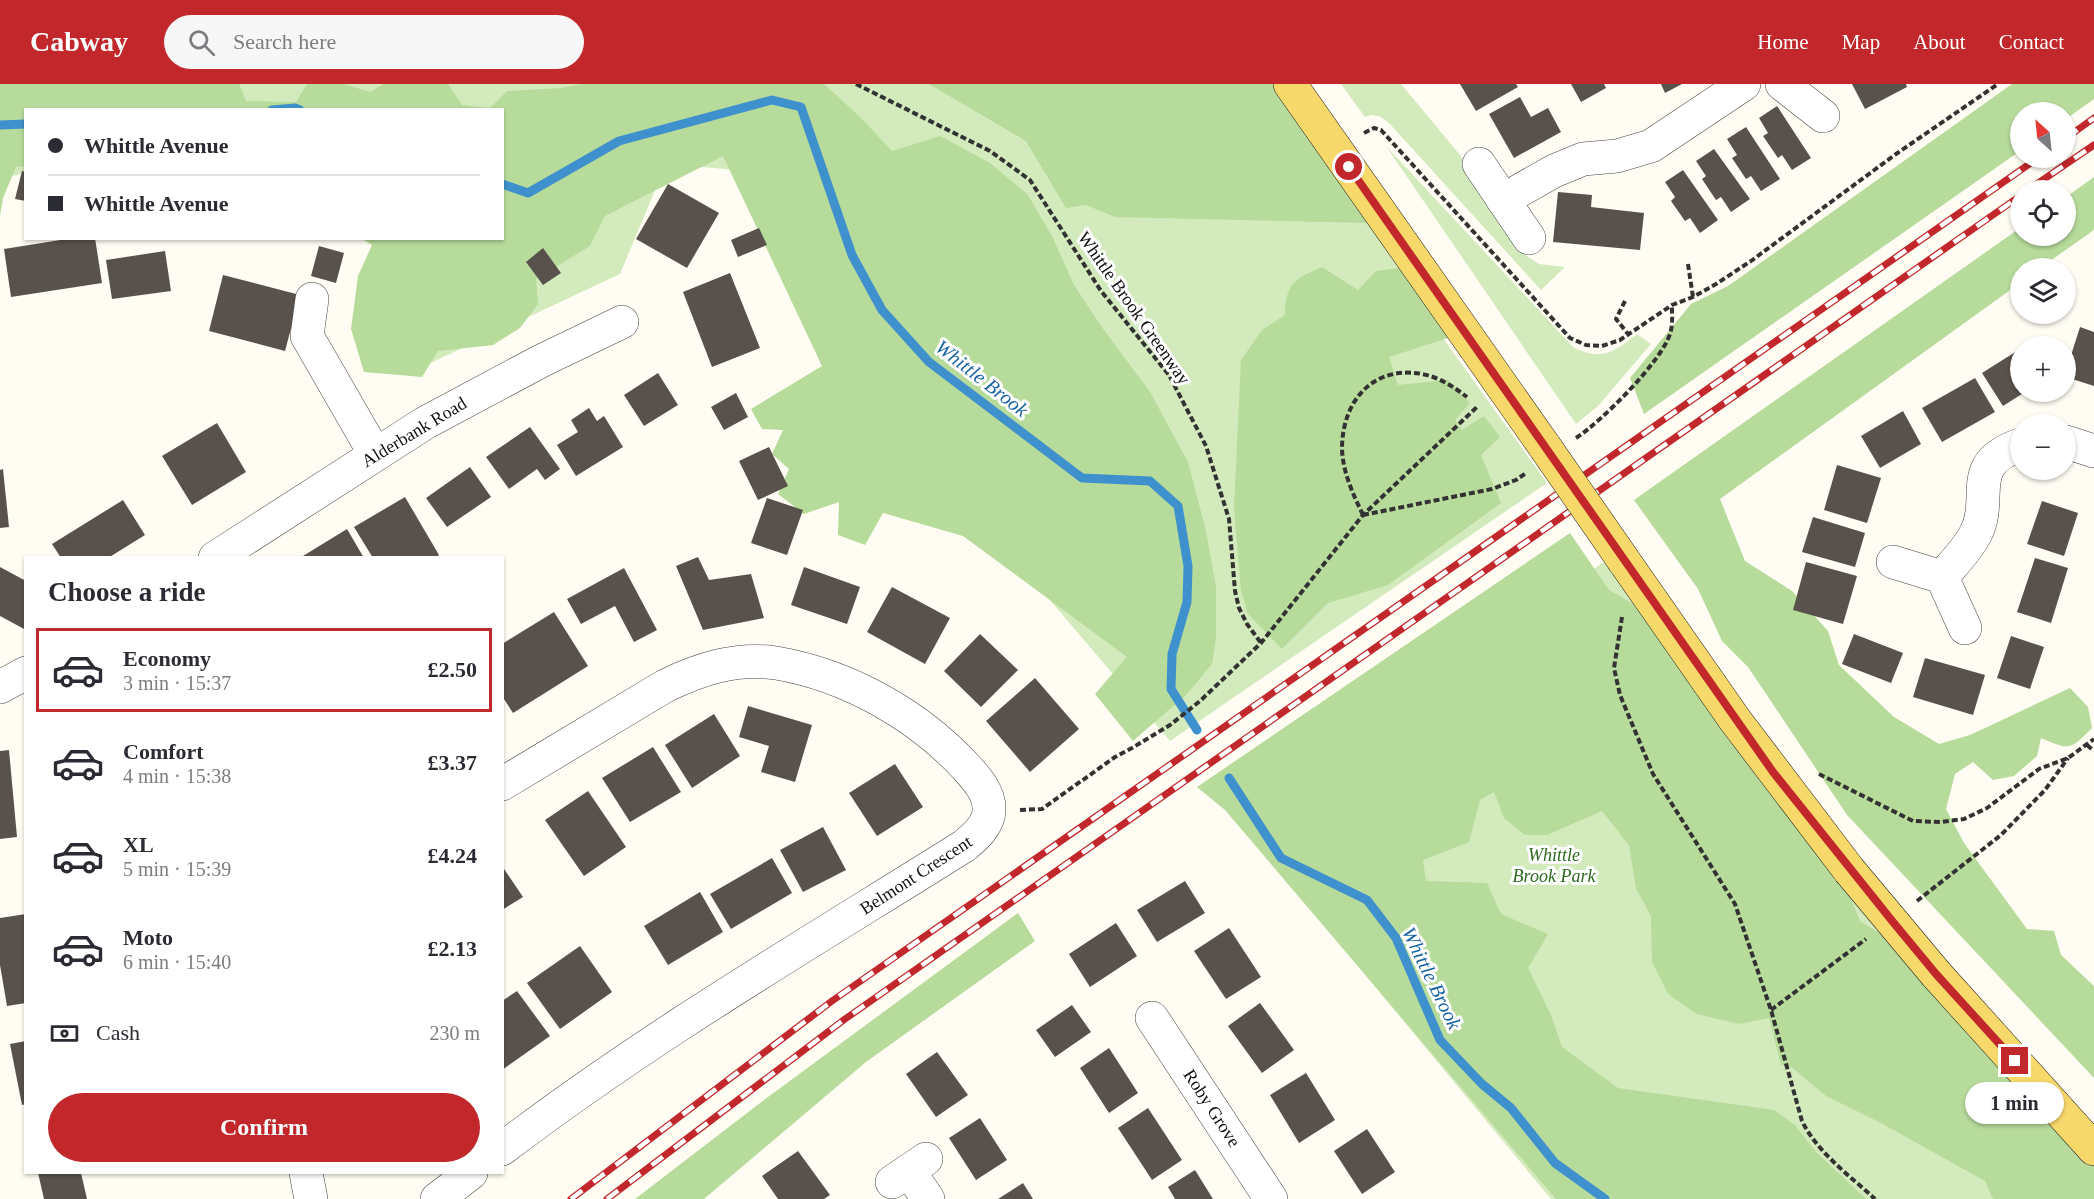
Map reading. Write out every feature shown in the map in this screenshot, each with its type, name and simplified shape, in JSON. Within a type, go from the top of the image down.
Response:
[{"type":"main road","points":[[1290,84],[1735,720],[1849,870],[1936,974],[2094,1149]]},
{"type":"street","points":[[1503,200],[1554,171],[1583,159],[1617,156],[1651,146],[1744,84]]},
{"type":"street","points":[[1782,84],[1823,116]]},
{"type":"street","points":[[1479,164],[1529,238]]},
{"type":"street","points":[[312,299],[307,336],[375,454]]},
{"type":"street","name":"Alderbank Road","points":[[218,556],[425,423],[520,372],[622,322]]},
{"type":"street","points":[[2076,445],[2094,451]]},
{"type":"street","points":[[1942,577],[1959,558],[1976,532],[1981,518],[1982,484],[1986,472],[1992,462],[2010,449]]},
{"type":"street","points":[[1893,562],[1942,577],[1965,628]]},
{"type":"street","points":[[504,783],[665,686],[690,674],[714,666],[747,662],[775,663],[810,671],[843,683],[903,714],[952,752],[972,774],[988,799],[990,811]]},
{"type":"street","points":[[0,687],[24,673]]},
{"type":"street","name":"Belmont Crescent","points":[[504,1147],[548,1114],[668,1032],[964,846],[976,836],[990,811]]},
{"type":"street","name":"Roby Grove","points":[[1151,1018],[1271,1199]]},
{"type":"street","points":[[909,1170],[928,1199]]},
{"type":"street","points":[[306,1174],[311,1199]]},
{"type":"street","points":[[437,1199],[470,1174]]},
{"type":"path","name":"Whittle Brook Greenway","points":[[856,84],[990,151],[1030,180],[1101,291],[1169,375],[1206,446],[1229,519],[1235,591],[1239,608],[1247,624],[1262,643]]},
{"type":"path","points":[[1672,305],[1693,297],[1751,261],[1896,154],[1998,84]]},
{"type":"path","points":[[1688,264],[1693,297]]},
{"type":"path","points":[[1625,301],[1616,319],[1628,334]]},
{"type":"path","points":[[1363,515],[1349,484],[1342,450],[1351,406],[1366,386],[1394,373],[1424,374],[1450,385],[1486,411]]},
{"type":"path","points":[[990,811],[1042,809],[1115,756],[1170,725],[1200,701],[1262,643],[1363,515],[1479,405]]},
{"type":"path","points":[[1622,611],[1614,668],[1620,695],[1653,774],[1736,904],[1771,1010],[1802,1121],[1807,1132],[1821,1148],[1875,1199]]},
{"type":"path","points":[[1812,771],[1913,821],[1941,822],[1965,819],[1987,808],[2039,770],[2068,758],[2094,739]]},
{"type":"path","points":[[2087,745],[2094,751]]},
{"type":"path","points":[[1912,905],[2001,835],[2044,790],[2068,758]]},
{"type":"path","points":[[1771,1010],[1874,933]]},
{"type":"green space","points":[[0,84],[1018,84],[1370,223],[1400,268],[1394,270],[1547,483],[1170,741],[870,389],[796,175],[666,164],[620,274],[407,374],[501,240],[504,240],[504,108],[24,108],[24,173],[0,179]]},
{"type":"green space","points":[[0,84],[239,84],[246,101],[296,102],[307,84],[344,84],[370,92],[384,84],[448,84],[462,105],[490,108],[24,108],[24,166],[16,167],[3,198],[0,216]]},
{"type":"green space","points":[[581,84],[824,84],[892,151],[940,136],[990,163],[1028,195],[1053,238],[1074,285],[1150,392],[1188,462],[1206,531],[1216,587],[1216,637],[1212,664],[1187,694],[1133,741],[1095,694],[1127,657],[963,536],[883,513],[865,545],[838,535],[839,502],[804,514],[778,494],[789,469],[772,454],[783,430],[762,429],[751,409],[822,366],[723,156],[605,216],[590,246],[536,279],[538,304],[520,328],[493,345],[438,351],[422,377],[364,372],[351,329],[358,276],[372,245],[364,240],[504,240],[504,108],[490,108],[507,91],[561,88]]},
{"type":"green space","points":[[929,84],[1275,84],[1370,223],[1115,217],[1086,205],[1066,208],[1026,141]]},
{"type":"green space","points":[[1341,84],[1401,84],[1460,155],[1525,255],[1539,264],[1565,267],[1541,290],[1389,123],[1378,116],[1365,117]]},
{"type":"green space","points":[[2012,84],[2094,84],[2094,99],[2076,112],[2076,102],[2010,102],[2010,158],[1644,414],[1630,378],[1691,304],[1728,286]]},
{"type":"green space","points":[[1386,146],[1574,348],[1593,354],[1608,353],[1622,346],[1637,334],[1651,344],[1598,406],[1576,424]]},
{"type":"green space","points":[[2094,177],[2094,230],[2076,243],[2076,190]]},
{"type":"green space","points":[[2010,235],[2010,246],[2071,246],[2054,258],[2010,258],[2010,290],[1720,499],[1745,561],[1792,591],[1828,631],[1839,665],[1894,717],[1939,744],[1970,735],[2070,688],[2088,707],[2092,728],[2085,736],[2069,746],[2058,745],[2041,738],[2037,756],[2014,776],[1993,780],[1973,762],[1955,774],[1946,809],[1964,843],[2027,929],[2054,931],[2061,955],[2094,986],[2094,1078],[1847,815],[1748,667],[1722,641],[1698,589],[1634,500]]},
{"type":"green space","points":[[1322,267],[1358,290],[1376,271],[1400,268],[1448,338],[1389,357],[1398,385],[1448,380],[1470,403],[1455,420],[1462,430],[1484,416],[1500,437],[1481,455],[1501,503],[1388,585],[1328,603],[1282,649],[1248,614],[1241,591],[1234,508],[1241,360],[1262,330],[1285,315],[1287,296],[1293,284]]},
{"type":"green space","name":"Whittle Brook Park","points":[[1570,533],[1609,590],[1656,617],[1841,875],[1860,921],[1904,948],[2094,1164],[2094,1199],[1993,1199],[1985,1181],[1881,1123],[1826,1096],[1790,1066],[1781,1065],[1769,1018],[1739,1024],[1697,1014],[1668,994],[1652,962],[1651,916],[1636,888],[1629,845],[1602,811],[1547,835],[1525,835],[1504,818],[1494,792],[1480,800],[1469,842],[1423,860],[1426,881],[1487,883],[1501,914],[1548,934],[1528,968],[1551,1015],[1562,1047],[1618,1088],[1774,1110],[1795,1125],[1816,1152],[1866,1199],[1556,1199],[1225,810],[1197,787]]},
{"type":"green space","name":"Whittle Brook Park","points":[[1617,553],[1836,876],[2094,1199],[1551,1199],[1235,818]]},
{"type":"green space","points":[[1018,913],[1035,941],[866,1062],[704,1199],[635,1199],[768,1097]]},
{"type":"building","points":[[1460,84],[1516,84],[1518,87],[1476,111]]},
{"type":"building","points":[[1571,84],[1604,84],[1606,88],[1581,102]]},
{"type":"building","points":[[1661,84],[1682,84],[1665,93]]},
{"type":"building","points":[[1852,84],[1906,84],[1907,87],[1865,109]]},
{"type":"building","points":[[1520,97],[1531,117],[1548,108],[1561,132],[1514,158],[1489,114]]},
{"type":"building","points":[[1777,106],[1811,158],[1792,170],[1782,155],[1778,158],[1763,136],[1768,133],[1759,118]]},
{"type":"building","points":[[1746,127],[1780,179],[1761,191],[1751,176],[1746,179],[1732,158],[1737,155],[1727,139]]},
{"type":"building","points":[[1714,149],[1750,199],[1731,212],[1721,197],[1716,200],[1702,179],[1706,176],[1696,161]]},
{"type":"building","points":[[1683,170],[1718,220],[1700,233],[1690,218],[1685,221],[1671,201],[1675,197],[1665,182]]},
{"type":"building","points":[[22,171],[24,172],[24,201],[15,199]]},
{"type":"building","points":[[668,184],[719,213],[687,268],[636,239]]},
{"type":"building","points":[[1558,192],[1592,195],[1591,207],[1644,213],[1640,250],[1553,242]]},
{"type":"building","points":[[759,228],[767,245],[738,257],[731,240]]},
{"type":"building","points":[[60,240],[95,240],[102,283],[11,297],[4,249]]},
{"type":"building","points":[[319,246],[344,253],[336,283],[311,276]]},
{"type":"building","points":[[543,248],[561,273],[543,285],[526,262]]},
{"type":"building","points":[[165,251],[171,291],[112,299],[106,260]]},
{"type":"building","points":[[730,273],[760,348],[712,367],[683,292]]},
{"type":"building","points":[[223,275],[300,295],[285,351],[209,331]]},
{"type":"building","points":[[2080,327],[2094,332],[2094,386],[2076,380],[2076,340]]},
{"type":"building","points":[[2010,355],[2010,402],[2003,406],[1982,373]]},
{"type":"building","points":[[658,373],[678,405],[644,426],[624,395]]},
{"type":"building","points":[[1975,378],[1995,412],[1942,442],[1922,408]]},
{"type":"building","points":[[736,393],[748,417],[724,430],[711,407]]},
{"type":"building","points":[[589,408],[597,421],[604,416],[623,447],[576,476],[557,445],[578,432],[571,420]]},
{"type":"building","points":[[1903,411],[1921,444],[1880,468],[1861,436]]},
{"type":"building","points":[[217,423],[246,472],[192,505],[162,456]]},
{"type":"building","points":[[530,427],[560,469],[545,480],[537,469],[509,489],[486,457]]},
{"type":"building","points":[[769,447],[788,486],[758,500],[739,461]]},
{"type":"building","points":[[1837,465],[1881,478],[1867,523],[1824,510]]},
{"type":"building","points":[[470,467],[491,497],[447,527],[426,498]]},
{"type":"building","points":[[3,469],[9,527],[0,528],[0,470]]},
{"type":"building","points":[[405,497],[439,555],[372,556],[354,527]]},
{"type":"building","points":[[767,498],[803,510],[787,555],[751,543]]},
{"type":"building","points":[[123,500],[145,535],[111,556],[60,556],[52,544]]},
{"type":"building","points":[[2042,501],[2078,513],[2064,556],[2027,544]]},
{"type":"building","points":[[1813,517],[1865,533],[1855,567],[1802,552]]},
{"type":"building","points":[[347,529],[363,556],[303,556]]},
{"type":"building","points":[[698,557],[709,580],[751,574],[764,618],[703,630],[676,566]]},
{"type":"building","points":[[2035,558],[2068,568],[2051,623],[2017,612]]},
{"type":"building","points":[[1806,562],[1857,576],[1843,624],[1793,610]]},
{"type":"building","points":[[0,567],[24,580],[24,629],[0,616]]},
{"type":"building","points":[[804,567],[860,587],[847,624],[791,605]]},
{"type":"building","points":[[624,568],[657,630],[634,642],[615,606],[581,624],[567,599]]},
{"type":"building","points":[[892,587],[950,618],[925,664],[867,632]]},
{"type":"building","points":[[554,612],[588,666],[513,713],[504,699],[504,643]]},
{"type":"building","points":[[980,634],[1018,670],[981,707],[944,671]]},
{"type":"building","points":[[1854,634],[1903,653],[1891,683],[1842,664]]},
{"type":"building","points":[[2011,636],[2044,647],[2030,689],[1997,678]]},
{"type":"building","points":[[1925,658],[1985,675],[1973,715],[1913,697]]},
{"type":"building","points":[[1035,678],[1079,729],[1030,772],[986,721]]},
{"type":"building","points":[[748,706],[812,725],[795,782],[761,772],[769,746],[739,737]]},
{"type":"building","points":[[714,714],[740,756],[692,788],[665,745]]},
{"type":"building","points":[[653,747],[681,792],[630,822],[602,778]]},
{"type":"building","points":[[9,750],[17,837],[0,839],[0,751]]},
{"type":"building","points":[[895,764],[923,807],[877,836],[849,793]]},
{"type":"building","points":[[588,791],[626,847],[584,876],[545,820]]},
{"type":"building","points":[[823,827],[846,870],[803,892],[780,850]]},
{"type":"building","points":[[772,858],[792,893],[731,929],[710,894]]},
{"type":"building","points":[[504,869],[523,897],[504,909]]},
{"type":"building","points":[[1185,881],[1205,913],[1157,942],[1137,910]]},
{"type":"building","points":[[700,892],[723,932],[668,965],[644,926]]},
{"type":"building","points":[[24,914],[24,1003],[7,1006],[0,965],[0,918]]},
{"type":"building","points":[[1116,923],[1137,956],[1090,987],[1069,954]]},
{"type":"building","points":[[1229,928],[1261,977],[1226,999],[1194,951]]},
{"type":"building","points":[[580,946],[612,992],[560,1029],[527,983]]},
{"type":"building","points":[[517,991],[550,1036],[504,1069],[504,1000]]},
{"type":"building","points":[[1260,1003],[1294,1050],[1262,1073],[1228,1026]]},
{"type":"building","points":[[1072,1005],[1091,1032],[1055,1057],[1036,1030]]},
{"type":"building","points":[[24,1041],[24,1104],[22,1105],[10,1044]]},
{"type":"building","points":[[1109,1048],[1138,1093],[1109,1113],[1080,1068]]},
{"type":"building","points":[[937,1052],[968,1095],[936,1117],[906,1074]]},
{"type":"building","points":[[1306,1073],[1335,1120],[1299,1143],[1270,1095]]},
{"type":"building","points":[[1148,1108],[1182,1160],[1152,1180],[1118,1128]]},
{"type":"building","points":[[980,1118],[1007,1160],[976,1180],[949,1138]]},
{"type":"building","points":[[1367,1129],[1395,1172],[1362,1194],[1334,1151]]},
{"type":"building","points":[[798,1151],[830,1195],[824,1199],[778,1199],[762,1176]]},
{"type":"building","points":[[1195,1170],[1213,1199],[1175,1199],[1168,1187]]},
{"type":"building","points":[[38,1174],[81,1174],[87,1199],[44,1199]]},
{"type":"building","points":[[1023,1183],[1033,1199],[998,1199]]},
{"type":"waterway","name":"Whittle Brook","points":[[504,185],[528,193],[619,141],[772,100],[801,107],[852,255],[882,310],[929,362],[1082,478],[1150,481],[1178,506],[1188,566],[1187,602],[1172,654],[1171,689],[1197,730]]},
{"type":"waterway","name":"Whittle Brook","points":[[0,125],[24,124]]},
{"type":"waterway","name":"Whittle Brook","points":[[1229,778],[1281,858],[1367,900],[1396,938],[1440,1040],[1482,1084],[1511,1108],[1555,1163],[1605,1199]]},
{"type":"railway","points":[[2076,131],[2094,118]]},
{"type":"railway","points":[[2043,180],[2094,145]]},
{"type":"railway","points":[[571,1199],[832,1001],[2024,168]]},
{"type":"railway","points":[[607,1199],[845,1019],[2010,203]]},
{"type":"route","points":[[1349,167],[1773,772],[1849,870],[1936,974],[2015,1061]]}]
